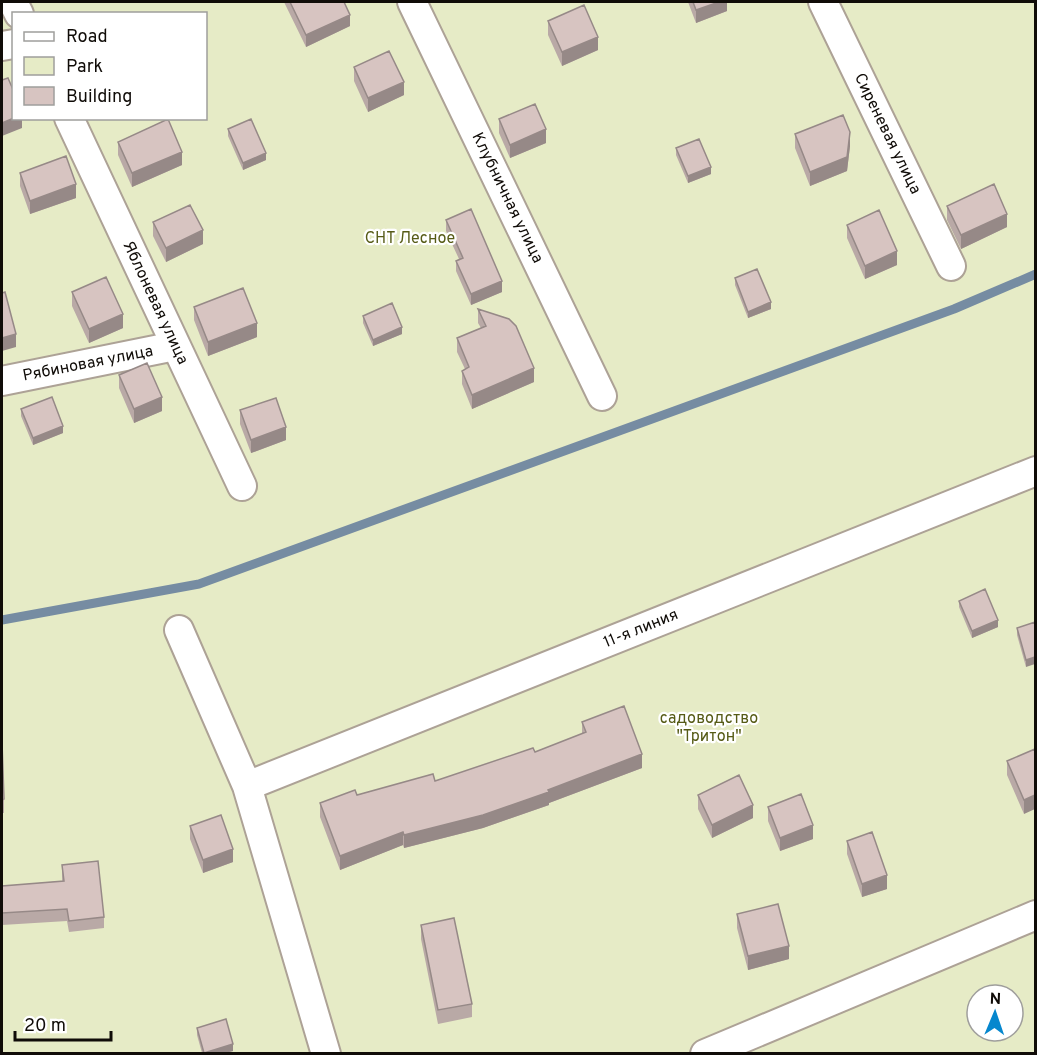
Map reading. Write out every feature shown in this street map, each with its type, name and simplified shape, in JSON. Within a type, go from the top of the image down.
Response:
[{"type":"street","name":"Клубничная улица","points":[[412,2],[602,396]]},
{"type":"street","name":"Сиреневая улица","points":[[823,2],[951,266]]},
{"type":"street","name":"Яблоневая улица","points":[[70,120],[242,486]]},
{"type":"street","name":"Рябиновая улица","points":[[2,381],[175,346]]},
{"type":"street","name":"11-я линия","points":[[247,786],[1035,471]]},
{"type":"street","points":[[178,630],[247,786],[326,1053]]},
{"type":"street","points":[[705,1053],[1035,915]]},
{"type":"green space","points":[[2,2],[1035,2],[1035,1053],[2,1054]]},
{"type":"building","points":[[290,2],[344,2],[350,15],[306,35]]},
{"type":"building","points":[[693,2],[719,2],[696,10]]},
{"type":"building","points":[[584,5],[598,37],[562,52],[548,21]]},
{"type":"building","points":[[389,51],[404,82],[368,98],[354,67]]},
{"type":"building","points":[[8,78],[12,87],[12,119],[2,123],[2,80]]},
{"type":"building","points":[[535,104],[546,129],[510,145],[499,119]]},
{"type":"building","points":[[843,115],[850,132],[847,157],[810,172],[795,134]]},
{"type":"building","points":[[251,119],[266,153],[243,163],[228,129]]},
{"type":"building","points":[[168,120],[182,152],[132,173],[118,142]]},
{"type":"building","points":[[699,139],[711,167],[688,176],[676,148]]},
{"type":"building","points":[[66,156],[76,184],[30,201],[20,173]]},
{"type":"building","points":[[994,184],[1007,214],[961,235],[947,206]]},
{"type":"building","points":[[190,205],[203,230],[166,248],[153,222]]},
{"type":"building","points":[[471,209],[502,281],[471,294],[456,261],[463,258],[446,220]]},
{"type":"building","points":[[879,210],[897,251],[865,266],[847,225]]},
{"type":"building","points":[[757,269],[771,302],[748,312],[735,278]]},
{"type":"building","points":[[106,277],[123,314],[89,329],[72,292]]},
{"type":"building","points":[[243,288],[257,323],[208,342],[194,307]]},
{"type":"building","points":[[5,292],[16,334],[2,338],[2,293]]},
{"type":"building","points":[[392,303],[402,327],[373,340],[363,316]]},
{"type":"building","points":[[478,309],[509,319],[516,326],[534,368],[472,395],[462,371],[469,367],[457,338],[486,326]]},
{"type":"building","points":[[147,363],[162,397],[134,409],[119,375]]},
{"type":"building","points":[[52,397],[63,426],[33,438],[21,409]]},
{"type":"building","points":[[276,398],[286,427],[251,440],[240,410]]},
{"type":"building","points":[[985,589],[998,620],[972,631],[959,601]]},
{"type":"building","points":[[1035,622],[1035,657],[1026,660],[1017,628]]},
{"type":"building","points":[[624,706],[642,754],[548,790],[549,792],[483,815],[404,835],[403,832],[340,856],[320,803],[355,790],[357,795],[433,774],[435,781],[533,748],[535,752],[586,732],[582,722]]},
{"type":"building","points":[[2,742],[4,799],[2,800]]},
{"type":"building","points":[[1035,749],[1035,795],[1024,800],[1007,761]]},
{"type":"building","points":[[739,775],[753,805],[712,825],[698,795]]},
{"type":"building","points":[[801,794],[813,825],[780,838],[768,807]]},
{"type":"building","points":[[221,815],[233,849],[203,860],[190,826]]},
{"type":"building","points":[[872,832],[887,875],[862,884],[847,841]]},
{"type":"building","points":[[98,861],[104,917],[69,921],[67,909],[2,913],[2,886],[64,881],[62,865]]},
{"type":"building","points":[[778,904],[789,946],[748,956],[737,914]]},
{"type":"building","points":[[454,918],[472,1004],[438,1010],[421,925]]},
{"type":"building","points":[[226,1019],[233,1044],[204,1053],[197,1028]]},
{"type":"waterway","points":[[2,620],[199,584],[954,309],[1036,274]]},
{"type":"park label","name":"СНТ Лесное","points":[[410,239]]},
{"type":"park label","name":"садоводство \"Тритон\"","points":[[709,728]]}]
